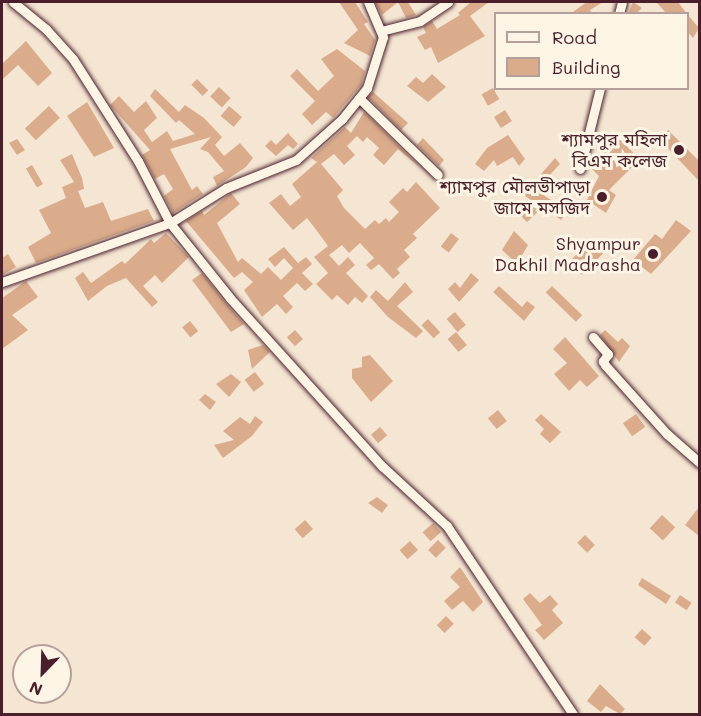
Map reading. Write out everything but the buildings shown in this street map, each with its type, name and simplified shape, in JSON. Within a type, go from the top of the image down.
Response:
[{"type":"street","points":[[13,2],[46,29],[96,91],[170,224],[230,298],[382,466],[447,526],[573,714]]},
{"type":"street","points":[[2,282],[170,224],[226,188],[296,160],[342,119],[359,98],[380,54],[381,31],[368,2]]},
{"type":"street","points":[[381,31],[420,21],[448,2]]},
{"type":"street","points":[[580,169],[600,90]]},
{"type":"street","points":[[359,98],[438,175]]},
{"type":"street","points":[[593,337],[608,354],[603,360],[605,365],[667,434],[699,463]]},
{"type":"place","name":"শ্যামপুর মহিলা বিএম কলেজ","points":[[679,150]]},
{"type":"place","name":"শ্যামপুর মৌলভীপাড়া জামে মসজিদ","points":[[602,197]]},
{"type":"place","name":"Shyampur Dakhil Madrasha","points":[[653,254]]}]
